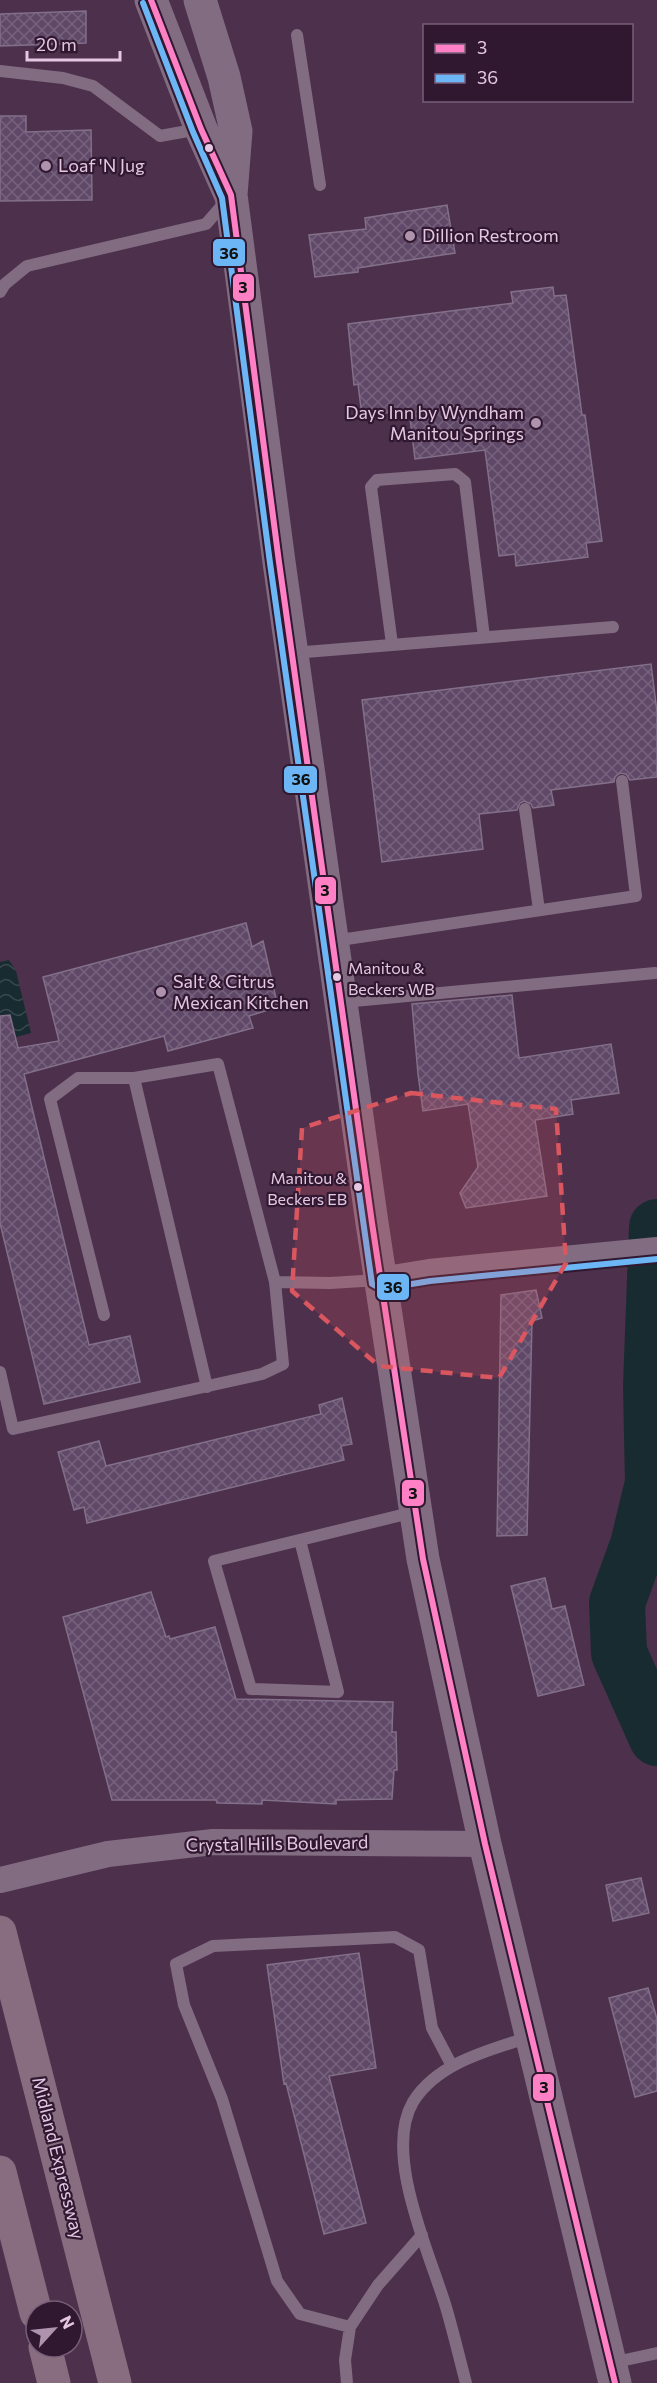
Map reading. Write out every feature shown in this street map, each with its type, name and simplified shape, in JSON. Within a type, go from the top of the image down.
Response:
[{"type":"highway","name":"Midland Expressway","points":[[0,1932],[115,2383]]},
{"type":"highway","points":[[0,2172],[32,2299]]},
{"type":"highway","points":[[48,2359],[54,2383]]},
{"type":"main road","points":[[152,0],[201,129],[231,195]]},
{"type":"main road","points":[[200,0],[224,76],[236,131],[231,195],[292,653],[380,1280],[423,1559],[485,1844],[613,2373]]},
{"type":"street","points":[[380,1280],[429,1272],[657,1250]]},
{"type":"street","name":"Crystal Hills Boulevard","points":[[0,1880],[108,1854],[213,1842],[485,1844]]},
{"type":"lane","points":[[297,35],[320,185]]},
{"type":"lane","points":[[0,71],[63,78],[93,86],[160,136],[201,129]]},
{"type":"lane","points":[[0,292],[4,284],[27,266],[206,224],[231,195]]},
{"type":"lane","points":[[392,644],[371,486],[378,480],[455,474],[465,482],[484,637]]},
{"type":"lane","points":[[292,653],[613,627]]},
{"type":"lane","points":[[333,942],[636,896],[622,781]]},
{"type":"lane","points":[[525,809],[539,910]]},
{"type":"lane","points":[[342,1002],[655,973]]},
{"type":"lane","points":[[0,1371],[13,1429],[262,1374],[283,1364],[275,1282],[218,1064],[134,1078],[78,1078],[51,1099],[104,1315]]},
{"type":"lane","points":[[134,1078],[207,1387]]},
{"type":"lane","points":[[275,1282],[330,1283],[380,1280]]},
{"type":"lane","points":[[300,1540],[338,1692],[251,1689],[214,1561],[300,1540],[416,1512]]},
{"type":"lane","points":[[350,2327],[300,2314],[278,2281],[222,2099],[184,2006],[176,1964],[213,1946],[395,1937],[419,1950],[432,2028],[452,2066]]},
{"type":"lane","points":[[466,2383],[405,2170],[403,2150],[405,2121],[413,2102],[426,2087],[452,2066],[484,2052],[532,2037]]},
{"type":"lane","points":[[347,2383],[345,2360],[350,2327],[378,2285],[422,2235]]},
{"type":"lane","points":[[613,2373],[657,2353]]},
{"type":"highlighted area","points":[[411,1093],[556,1109],[566,1263],[499,1378],[379,1366],[292,1291],[302,1128]]},
{"type":"water","points":[[9,960],[16,971],[31,1033],[5,1040],[0,1023],[0,962]]},
{"type":"building","points":[[86,11],[86,43],[0,46],[0,14]]},
{"type":"building","name":"Loaf 'N Jug","points":[[0,116],[26,116],[26,132],[91,130],[92,200],[0,201]]},
{"type":"building","name":"Dillion Restroom","points":[[447,205],[455,253],[358,268],[358,272],[315,277],[309,235],[366,229],[365,218]]},
{"type":"building","name":"Days Inn by Wyndham Manitou Springs","points":[[553,287],[554,296],[566,295],[602,541],[586,543],[588,557],[516,566],[515,554],[499,556],[485,450],[415,459],[409,410],[362,416],[358,384],[354,385],[348,324],[513,303],[511,292]]},
{"type":"building","points":[[651,664],[657,712],[657,777],[630,780],[626,774],[620,773],[615,777],[614,782],[551,790],[554,805],[533,808],[531,804],[524,801],[520,803],[517,810],[479,814],[483,849],[382,862],[362,700]]},
{"type":"building","points":[[246,923],[252,947],[263,941],[278,1007],[249,1016],[253,1028],[168,1051],[164,1036],[24,1074],[89,1345],[130,1336],[140,1382],[44,1404],[0,1223],[0,1016],[10,1015],[18,1048],[59,1041],[43,977]]},
{"type":"building","points":[[512,995],[519,1058],[611,1044],[619,1093],[571,1100],[573,1114],[535,1120],[547,1196],[466,1208],[460,1193],[478,1167],[468,1104],[423,1111],[412,1004]]},
{"type":"building","points":[[536,1290],[542,1318],[532,1321],[527,1535],[497,1536],[501,1295]]},
{"type":"building","points":[[342,1398],[352,1444],[341,1446],[344,1460],[87,1523],[84,1507],[74,1510],[58,1452],[99,1441],[106,1466],[321,1414],[319,1405]]},
{"type":"building","points":[[545,1578],[552,1609],[565,1606],[584,1685],[538,1696],[511,1586]]},
{"type":"building","points":[[151,1592],[166,1637],[169,1636],[170,1639],[215,1627],[236,1699],[393,1702],[392,1732],[396,1732],[397,1770],[394,1770],[392,1799],[336,1800],[336,1804],[262,1800],[262,1804],[217,1803],[216,1800],[112,1800],[63,1617]]},
{"type":"building","points":[[641,1878],[649,1913],[613,1921],[606,1885]]},
{"type":"building","points":[[359,1953],[376,2068],[329,2076],[366,2223],[324,2234],[286,2083],[284,2084],[267,1965]]},
{"type":"building","points":[[648,1988],[657,2019],[657,2091],[635,2097],[609,1998]]},
{"type":"waterway","points":[[657,1227],[651,1386],[653,1483],[638,1545],[617,1603],[619,1653],[657,1738]]},
{"type":"transit line","name":"3","points":[[151,0],[201,129],[231,195],[279,562],[372,1223],[423,1559],[485,1844],[615,2383]]},
{"type":"transit line","name":"36","points":[[143,3],[193,132],[222,198],[270,563],[372,1284],[381,1289],[430,1281],[657,1259]]},
{"type":"place","name":"Loaf 'N Jug","points":[[46,166]]},
{"type":"place","name":"Dillion Restroom","points":[[410,236]]},
{"type":"place","name":"Days Inn by Wyndham Manitou Springs","points":[[536,423]]},
{"type":"place","name":"Manitou & Beckers WB","points":[[337,977]]},
{"type":"place","name":"Salt & Citrus Mexican Kitchen","points":[[161,992]]},
{"type":"place","name":"Manitou & Beckers EB","points":[[358,1187]]}]
